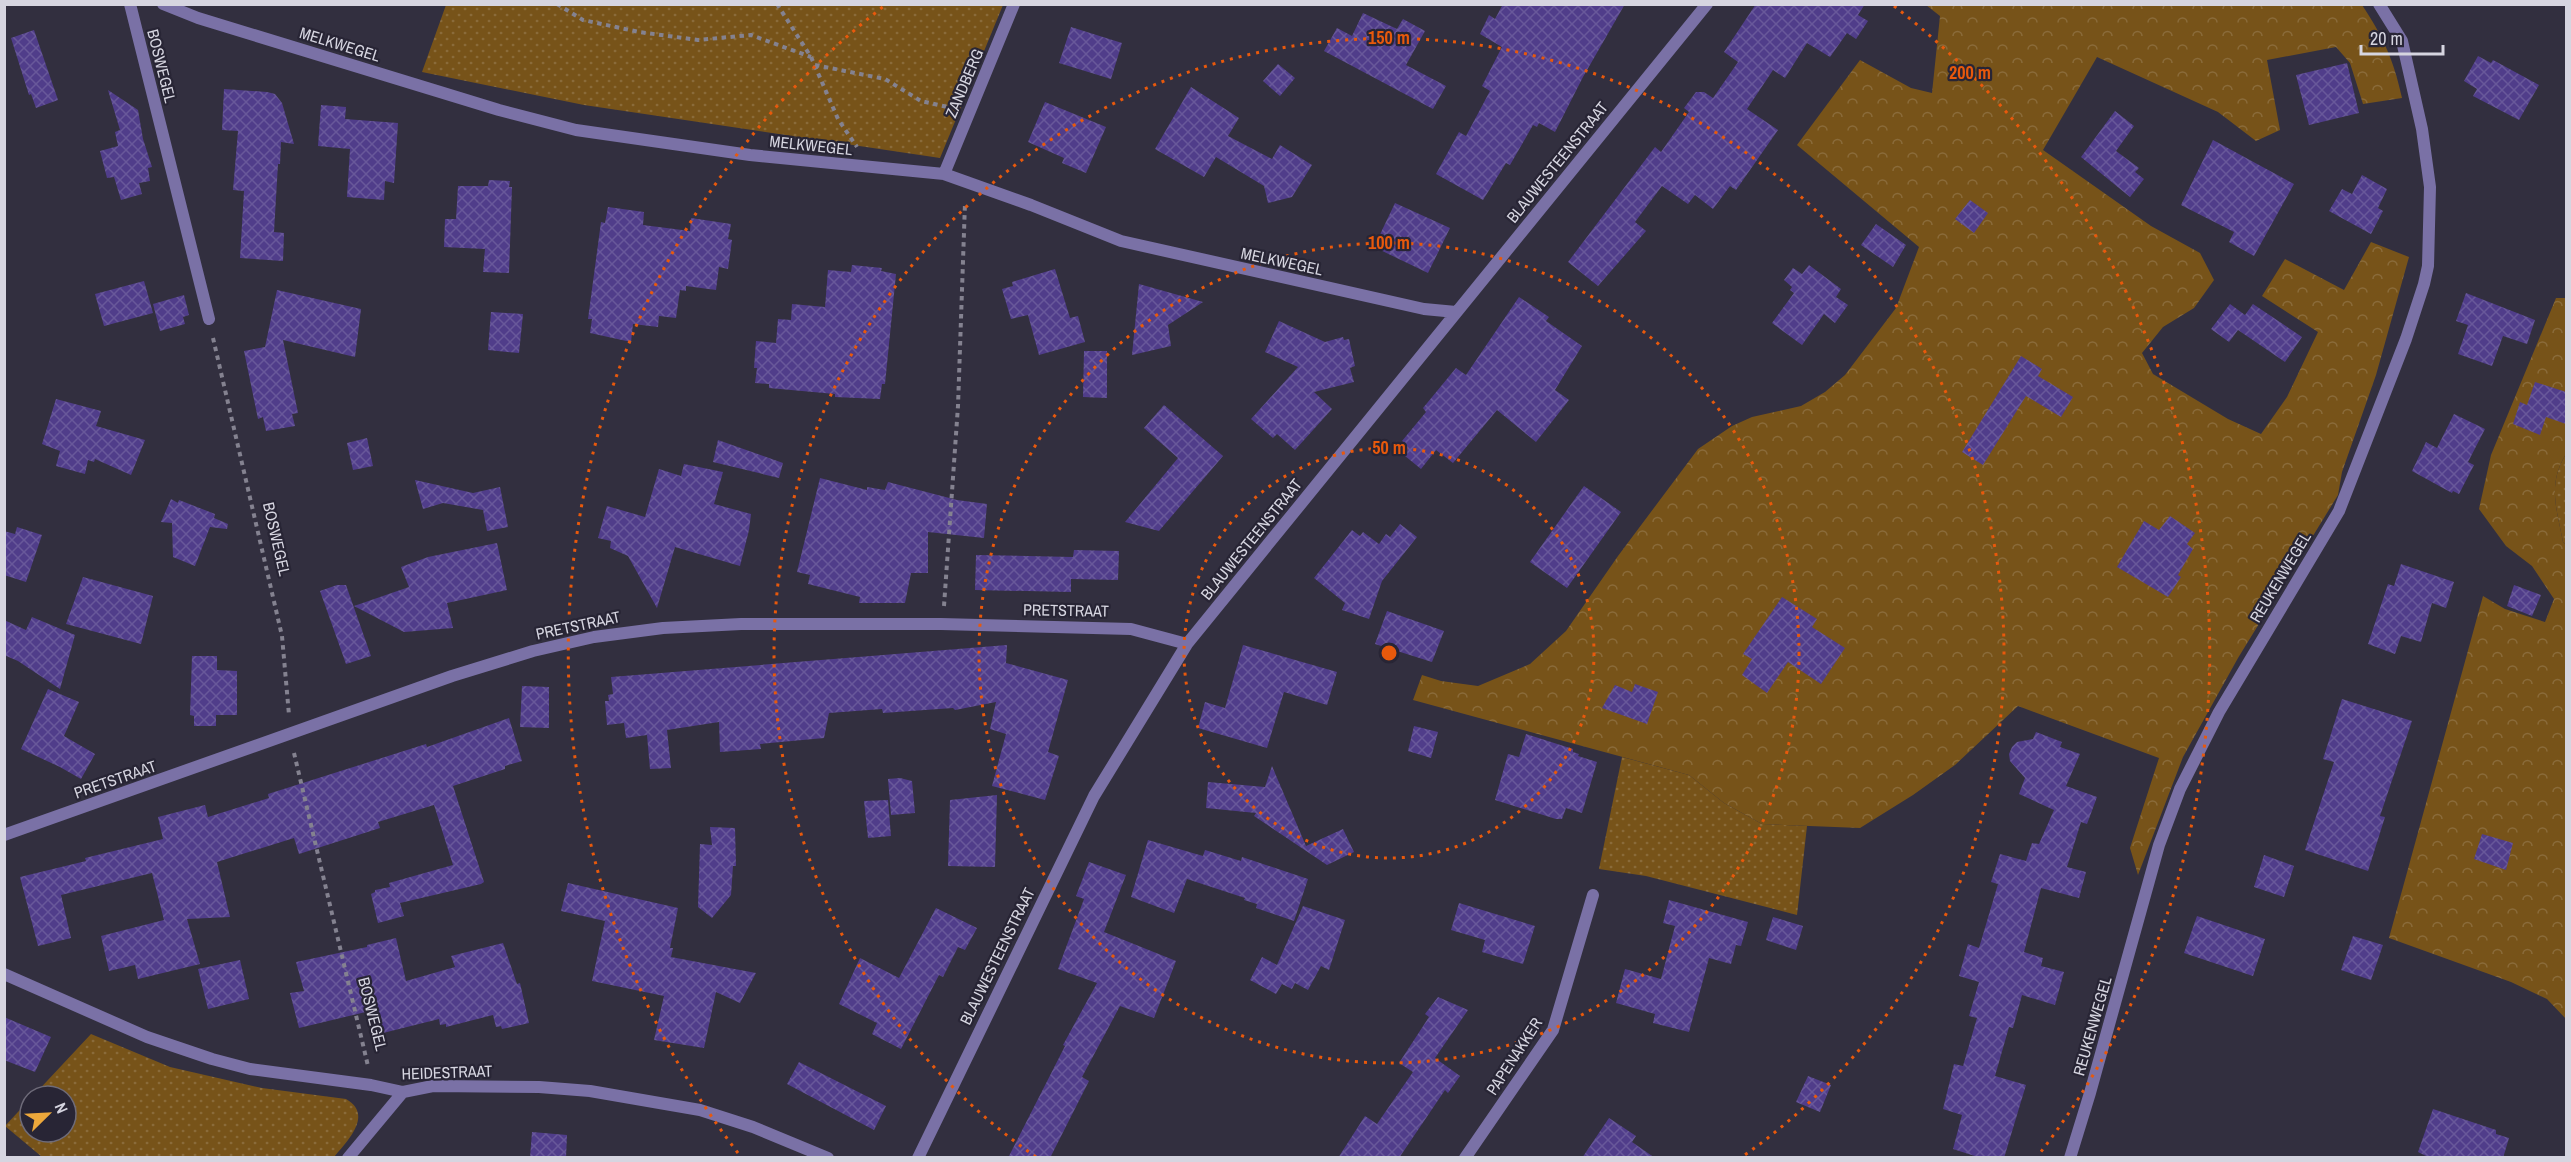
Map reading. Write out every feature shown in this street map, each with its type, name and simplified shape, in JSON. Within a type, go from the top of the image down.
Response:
[{"type":"street","name":"BOSWEGEL","points":[[130,4],[209,319]]},
{"type":"street","name":"MELKWEGEL","points":[[163,4],[198,18],[488,107],[576,130],[750,154],[944,174],[1121,241],[1413,306],[1456,312]]},
{"type":"street","name":"ZANDBERG","points":[[944,174],[1014,4]]},
{"type":"street","name":"BLAUWESTEENSTRAAT","points":[[918,1158],[1094,796],[1187,644],[1707,4]]},
{"type":"street","name":"REUKENWEGEL","points":[[2070,1158],[2159,845],[2180,789],[2218,712],[2339,511],[2406,339],[2424,284],[2428,266],[2430,187],[2422,129],[2402,41],[2379,4]]},
{"type":"street","name":"PRETSTRAAT","points":[[4,835],[452,676],[533,651],[594,637],[663,628],[741,624],[941,624],[1131,629],[1187,644]]},
{"type":"street","name":"PAPENAKKER","points":[[1465,1158],[1553,1030],[1593,895]]},
{"type":"street","name":"HEIDESTRAAT","points":[[4,974],[147,1037],[250,1069],[371,1085],[403,1092],[433,1086],[539,1087],[590,1091],[700,1110],[753,1126],[828,1158]]},
{"type":"street","points":[[348,1158],[403,1092]]},
{"type":"path","points":[[557,4],[583,20],[639,32],[699,40],[751,35],[811,57]]},
{"type":"path","points":[[777,4],[811,57],[838,119],[871,168]]},
{"type":"path","points":[[814,64],[885,79],[921,100],[969,112]]},
{"type":"path","points":[[941,624],[958,406],[966,181]]},
{"type":"path","name":"BOSWEGEL","points":[[209,319],[282,636],[294,755],[368,1063],[371,1085]]},
{"type":"green space","points":[[446,4],[1003,5],[940,158],[584,105],[422,72]]},
{"type":"green space","points":[[1926,5],[2362,5],[2387,49],[2399,85],[2402,98],[2363,104],[2350,63],[2336,47],[2267,60],[2280,130],[2256,141],[2218,112],[2097,57],[2043,150],[2151,226],[2200,253],[2214,280],[2194,308],[2163,327],[2142,353],[2153,374],[2228,419],[2261,434],[2287,397],[2318,332],[2262,296],[2285,259],[2344,290],[2371,242],[2409,257],[2376,375],[2342,472],[2338,495],[2238,658],[2183,757],[2138,875],[2130,848],[2159,758],[2018,706],[1955,765],[1860,828],[1762,824],[1724,803],[1689,775],[1413,700],[1422,675],[1441,681],[1478,686],[1530,664],[1566,631],[1618,556],[1698,449],[1732,426],[1752,417],[1801,406],[1825,392],[1845,375],[1896,308],[1919,247],[1797,145],[1860,60],[1911,88],[1932,93],[1940,16]]},
{"type":"green space","points":[[2556,298],[2566,298],[2566,454],[2557,476],[2555,497],[2563,542],[2566,545],[2566,1019],[2547,999],[2511,982],[2389,938],[2483,596],[2505,609],[2545,622],[2554,599],[2532,566],[2506,546],[2479,509],[2491,455]]},
{"type":"green space","points":[[2566,454],[2566,545],[2563,542],[2558,519],[2555,487],[2560,465]]},
{"type":"green space","points":[[1622,757],[1689,775],[1724,803],[1762,824],[1807,826],[1797,915],[1646,876],[1599,869]]},
{"type":"green space","points":[[91,1034],[170,1067],[262,1088],[346,1099],[354,1105],[358,1113],[358,1120],[351,1136],[334,1157],[42,1157],[26,1144],[78,1144],[78,1084],[44,1084]]},
{"type":"green space","points":[[18,1112],[18,1137],[5,1126]]},
{"type":"building","points":[[1503,4],[1625,4],[1583,77],[1555,132],[1539,123],[1537,127],[1533,125],[1510,165],[1506,163],[1483,200],[1436,174],[1459,132],[1466,136],[1490,91],[1482,86],[1502,47],[1480,34],[1489,15],[1495,19]]},
{"type":"building","points":[[1756,4],[1865,4],[1858,15],[1868,21],[1856,39],[1847,33],[1830,57],[1807,43],[1785,78],[1773,70],[1747,109],[1778,130],[1736,190],[1730,186],[1713,209],[1695,195],[1688,204],[1662,186],[1635,222],[1646,231],[1598,286],[1568,262],[1655,147],[1661,152],[1689,112],[1684,108],[1696,92],[1704,92],[1713,98],[1738,62],[1724,52]]},
{"type":"building","points":[[1363,13],[1397,29],[1403,19],[1425,31],[1406,65],[1446,86],[1433,109],[1324,51],[1337,28],[1352,36]]},
{"type":"building","points":[[1071,27],[1122,43],[1111,79],[1059,63]]},
{"type":"building","points":[[34,30],[58,100],[36,108],[31,94],[29,95],[11,38]]},
{"type":"building","points":[[2478,56],[2491,63],[2493,60],[2539,85],[2519,120],[2473,96],[2477,89],[2464,81]]},
{"type":"building","points":[[2347,63],[2359,113],[2309,125],[2296,75]]},
{"type":"building","points":[[1278,64],[1295,78],[1280,96],[1263,81]]},
{"type":"building","points":[[1191,87],[1239,118],[1228,136],[1272,159],[1280,145],[1312,165],[1292,197],[1268,203],[1264,186],[1216,157],[1204,177],[1155,149]]},
{"type":"building","points":[[224,89],[267,92],[275,94],[282,103],[294,144],[281,142],[280,164],[278,164],[274,232],[284,233],[283,261],[240,258],[244,191],[233,190],[238,131],[222,130]]},
{"type":"building","points":[[108,90],[138,110],[143,139],[152,167],[148,168],[150,181],[139,183],[142,194],[121,200],[114,177],[107,178],[100,151],[118,146],[115,132],[120,130]]},
{"type":"building","points":[[1045,102],[1106,127],[1086,173],[1062,163],[1064,158],[1028,142]]},
{"type":"building","points":[[321,105],[346,107],[345,119],[398,123],[394,183],[385,181],[384,200],[347,197],[350,149],[318,146]]},
{"type":"building","points":[[2115,111],[2134,126],[2116,151],[2139,168],[2135,172],[2144,179],[2130,197],[2081,157]]},
{"type":"building","points":[[2213,140],[2294,184],[2254,256],[2229,242],[2234,232],[2181,205]]},
{"type":"building","points":[[2362,175],[2387,189],[2378,208],[2383,211],[2371,234],[2329,211],[2342,189],[2352,194]]},
{"type":"building","points":[[489,180],[510,181],[509,187],[512,187],[509,273],[483,272],[485,249],[444,247],[445,219],[456,219],[458,186],[488,186]]},
{"type":"building","points":[[1970,200],[1988,213],[1974,233],[1955,219]]},
{"type":"building","points":[[1395,203],[1450,228],[1428,273],[1374,247]]},
{"type":"building","points":[[608,207],[644,212],[643,225],[690,231],[691,218],[731,224],[728,239],[732,240],[728,269],[719,267],[716,290],[686,286],[686,291],[680,290],[676,318],[659,316],[658,327],[633,324],[631,342],[590,333],[592,319],[588,319],[601,222],[605,223]]},
{"type":"building","points":[[1876,224],[1906,245],[1893,267],[1861,245]]},
{"type":"building","points":[[852,265],[882,268],[881,271],[896,274],[885,384],[882,384],[880,399],[835,397],[835,394],[769,388],[769,384],[755,383],[756,341],[776,343],[778,319],[791,320],[792,304],[825,307],[828,270],[851,272]]},
{"type":"building","points":[[1809,265],[1841,289],[1836,297],[1848,305],[1835,323],[1824,314],[1802,345],[1772,323],[1794,293],[1790,290],[1792,287],[1784,280],[1793,268],[1802,274]]},
{"type":"building","points":[[1055,269],[1070,318],[1078,316],[1085,342],[1039,355],[1028,315],[1011,319],[1002,289],[1013,286],[1012,282]]},
{"type":"building","points":[[144,281],[153,313],[104,326],[95,294]]},
{"type":"building","points":[[1139,284],[1203,302],[1168,325],[1171,346],[1132,355]]},
{"type":"building","points":[[277,290],[361,309],[355,357],[283,340],[298,413],[292,414],[295,426],[266,431],[263,417],[258,419],[244,351],[265,347]]},
{"type":"building","points":[[2466,293],[2535,320],[2527,344],[2503,336],[2492,366],[2458,354],[2468,325],[2456,321]]},
{"type":"building","points":[[184,295],[189,315],[183,317],[185,324],[160,331],[153,304]]},
{"type":"building","points":[[1519,297],[1549,317],[1546,321],[1582,346],[1555,390],[1569,400],[1536,442],[1497,410],[1453,463],[1436,450],[1421,469],[1399,451],[1405,443],[1402,441],[1426,412],[1423,408],[1456,368],[1466,375]]},
{"type":"building","points":[[2230,304],[2245,315],[2253,304],[2302,337],[2285,362],[2238,330],[2229,342],[2211,329]]},
{"type":"building","points":[[491,312],[523,314],[519,353],[488,350]]},
{"type":"building","points":[[1279,321],[1325,342],[1343,337],[1344,340],[1349,339],[1355,366],[1350,368],[1354,382],[1314,392],[1332,409],[1295,450],[1277,434],[1273,438],[1251,419],[1298,367],[1265,352]]},
{"type":"building","points":[[1084,351],[1107,351],[1107,398],[1083,397]]},
{"type":"building","points":[[2021,356],[2042,369],[2038,376],[2073,397],[2061,417],[2026,396],[1983,465],[1962,452]]},
{"type":"building","points":[[2535,382],[2566,392],[2566,424],[2546,417],[2540,435],[2513,424],[2520,402],[2527,405]]},
{"type":"building","points":[[56,399],[101,411],[96,426],[145,440],[131,475],[95,459],[94,462],[88,460],[85,474],[56,466],[60,451],[42,444]]},
{"type":"building","points":[[1164,405],[1223,456],[1159,531],[1125,522],[1178,458],[1144,428]]},
{"type":"building","points":[[2454,414],[2485,429],[2468,462],[2474,465],[2459,494],[2453,491],[2452,493],[2412,471],[2426,442],[2437,448]]},
{"type":"building","points":[[367,438],[373,466],[353,470],[347,443]]},
{"type":"building","points":[[718,440],[783,463],[779,478],[713,462]]},
{"type":"building","points":[[684,464],[723,472],[714,504],[751,514],[749,530],[740,566],[675,547],[657,608],[628,556],[610,548],[611,541],[598,538],[607,506],[645,517],[659,469],[681,476]]},
{"type":"building","points":[[820,478],[867,490],[867,487],[885,490],[888,482],[957,500],[987,504],[984,538],[928,532],[928,573],[911,573],[905,603],[859,603],[860,597],[808,584],[810,575],[797,572]]},
{"type":"building","points":[[415,480],[473,493],[500,487],[508,527],[487,531],[483,510],[443,503],[423,509]]},
{"type":"building","points":[[1584,486],[1621,512],[1567,588],[1530,562]]},
{"type":"building","points":[[171,499],[215,514],[214,518],[228,524],[227,529],[210,527],[195,566],[173,557],[172,523],[161,522]]},
{"type":"building","points":[[2170,516],[2195,533],[2187,544],[2193,549],[2178,575],[2181,577],[2168,597],[2117,567],[2144,521],[2159,530]]},
{"type":"building","points":[[1400,524],[1417,537],[1382,581],[1369,619],[1342,610],[1345,603],[1314,578],[1352,530],[1360,536],[1363,532],[1379,544],[1386,534],[1390,537]]},
{"type":"building","points":[[17,527],[42,535],[26,582],[4,575],[4,531],[15,534]]},
{"type":"building","points":[[497,543],[507,590],[447,603],[453,628],[404,632],[354,606],[409,587],[401,567],[428,557]]},
{"type":"building","points":[[1074,550],[1119,551],[1118,580],[1071,579],[1071,592],[975,590],[976,555],[1073,557]]},
{"type":"building","points":[[2401,564],[2454,582],[2446,608],[2432,603],[2421,642],[2401,636],[2395,654],[2368,644],[2388,584],[2394,586]]},
{"type":"building","points":[[83,577],[153,596],[141,644],[66,624]]},
{"type":"building","points":[[337,585],[346,585],[371,656],[346,664],[320,591]]},
{"type":"building","points":[[2514,585],[2541,595],[2532,616],[2507,606]]},
{"type":"building","points":[[1782,597],[1817,619],[1812,627],[1845,648],[1821,684],[1788,662],[1767,693],[1742,675],[1752,659],[1743,654]]},
{"type":"building","points":[[1387,611],[1444,631],[1432,662],[1375,644]]},
{"type":"building","points":[[32,617],[75,635],[60,689],[18,661],[4,655],[4,620],[26,630]]},
{"type":"building","points":[[1007,645],[1006,663],[1068,680],[1048,752],[1059,756],[1045,800],[992,786],[1006,734],[990,729],[996,702],[955,710],[953,708],[883,713],[882,709],[829,713],[824,738],[760,744],[761,749],[720,752],[719,722],[667,730],[671,768],[650,769],[647,735],[626,738],[624,723],[607,725],[605,701],[609,701],[608,695],[613,694],[611,677]]},
{"type":"building","points":[[1243,645],[1337,672],[1327,705],[1284,692],[1267,748],[1198,728],[1205,702],[1225,708]]},
{"type":"building","points":[[192,656],[217,656],[217,670],[237,671],[237,715],[216,715],[216,726],[194,726],[194,716],[190,715]]},
{"type":"building","points":[[1635,684],[1658,692],[1647,724],[1602,708],[1615,685],[1632,692]]},
{"type":"building","points":[[522,686],[549,687],[549,728],[520,727]]},
{"type":"building","points":[[48,689],[79,702],[64,736],[95,754],[81,779],[21,749]]},
{"type":"building","points":[[2342,699],[2412,721],[2380,816],[2385,817],[2368,871],[2305,850],[2334,762],[2323,759]]},
{"type":"building","points":[[509,718],[522,761],[453,786],[484,882],[481,884],[400,903],[404,916],[378,923],[371,894],[375,890],[390,887],[389,883],[453,865],[434,805],[378,822],[380,828],[299,854],[294,838],[217,862],[230,917],[187,919],[200,964],[138,979],[135,965],[109,971],[101,936],[164,920],[152,873],[61,895],[71,938],[38,946],[20,877],[163,839],[158,817],[205,805],[208,817],[269,798],[268,794],[426,744],[427,747]]},
{"type":"building","points":[[1414,726],[1438,732],[1431,758],[1408,751]]},
{"type":"building","points":[[2036,732],[2062,742],[2060,747],[2080,754],[2066,786],[2097,797],[2087,824],[2081,822],[2067,867],[2086,872],[2079,898],[2041,888],[2024,952],[2043,958],[2041,966],[2064,972],[2055,1005],[2022,995],[2013,1028],[2009,1027],[1995,1076],[2026,1085],[2004,1158],[1981,1158],[1953,1149],[1962,1115],[1943,1109],[1954,1064],[1963,1066],[1977,1018],[1969,1016],[1979,982],[1959,976],[1968,944],[1979,948],[1998,884],[1991,882],[2000,854],[2026,861],[2032,843],[2039,844],[2054,810],[2019,794],[2025,778],[2010,761],[2009,754],[2012,747],[2017,742],[2033,739]]},
{"type":"building","points":[[1526,734],[1573,749],[1573,752],[1579,754],[1578,756],[1597,762],[1582,813],[1566,808],[1562,819],[1556,819],[1495,800],[1508,754],[1519,757]]},
{"type":"building","points":[[1272,766],[1306,846],[1343,829],[1354,852],[1327,865],[1254,816],[1256,813],[1206,808],[1208,782],[1265,787]]},
{"type":"building","points":[[900,778],[912,781],[915,813],[891,815],[888,779]]},
{"type":"building","points":[[997,795],[995,867],[948,866],[950,800]]},
{"type":"building","points":[[888,800],[891,836],[868,838],[864,801]]},
{"type":"building","points":[[710,827],[735,828],[736,866],[733,866],[731,895],[712,918],[698,907],[700,844],[712,845]]},
{"type":"building","points":[[2482,834],[2513,843],[2506,870],[2474,859]]},
{"type":"building","points":[[1148,840],[1203,856],[1205,850],[1241,861],[1242,857],[1308,879],[1294,921],[1256,908],[1257,904],[1244,900],[1245,898],[1187,879],[1174,913],[1131,897]]},
{"type":"building","points":[[2264,855],[2294,866],[2284,897],[2254,887]]},
{"type":"building","points":[[1089,862],[1126,875],[1104,932],[1176,961],[1154,1018],[1120,1006],[1082,1077],[1089,1081],[1050,1158],[1008,1158],[1065,1046],[1063,1045],[1097,983],[1058,969],[1084,899],[1076,896]]},
{"type":"building","points":[[568,883],[678,908],[670,948],[673,948],[671,957],[756,973],[740,1003],[716,992],[704,1048],[654,1040],[664,996],[592,981],[605,921],[561,911]]},
{"type":"building","points":[[1669,900],[1748,922],[1741,946],[1736,945],[1731,964],[1709,958],[1689,1032],[1653,1023],[1655,1014],[1616,1003],[1625,969],[1661,979],[1675,926],[1663,923]]},
{"type":"building","points":[[1459,903],[1535,926],[1523,964],[1482,952],[1485,940],[1451,930]]},
{"type":"building","points":[[1303,906],[1345,920],[1329,970],[1321,966],[1308,990],[1295,983],[1292,989],[1282,984],[1276,994],[1250,980],[1262,957],[1277,965]]},
{"type":"building","points":[[936,908],[977,928],[965,950],[958,947],[943,977],[939,975],[901,1049],[872,1034],[877,1023],[839,1004],[860,958],[899,978]]},
{"type":"building","points":[[2197,916],[2265,939],[2253,976],[2184,953]]},
{"type":"building","points":[[1773,917],[1803,926],[1796,950],[1766,940]]},
{"type":"building","points":[[2353,936],[2383,945],[2371,980],[2341,970]]},
{"type":"building","points":[[396,938],[406,981],[455,967],[451,956],[503,943],[517,984],[520,983],[529,1023],[502,1029],[501,1026],[496,1027],[493,1015],[446,1027],[446,1024],[440,1025],[439,1019],[379,1034],[374,1010],[299,1028],[290,993],[304,991],[296,962],[367,947],[367,945]]},
{"type":"building","points":[[240,960],[249,999],[208,1009],[198,969]]},
{"type":"building","points":[[1438,997],[1468,1010],[1435,1058],[1460,1076],[1448,1093],[1445,1090],[1399,1158],[1338,1158],[1365,1116],[1377,1124],[1413,1072],[1399,1063],[1429,1017],[1425,1014]]},
{"type":"building","points":[[4,1017],[51,1037],[35,1072],[4,1060]]},
{"type":"building","points":[[799,1062],[886,1106],[874,1130],[787,1084]]},
{"type":"building","points":[[1808,1076],[1831,1085],[1820,1112],[1796,1102]]},
{"type":"building","points":[[2433,1109],[2496,1130],[2496,1134],[2509,1138],[2503,1158],[2430,1158],[2418,1152]]},
{"type":"building","points":[[1609,1118],[1636,1136],[1632,1142],[1655,1158],[1582,1158]]},
{"type":"building","points":[[532,1132],[567,1135],[566,1158],[530,1158]]}]
